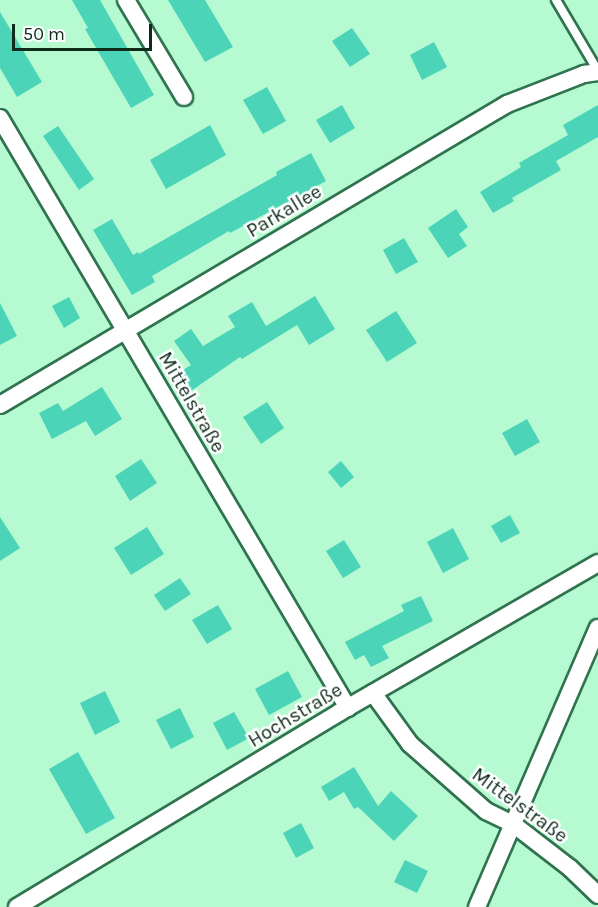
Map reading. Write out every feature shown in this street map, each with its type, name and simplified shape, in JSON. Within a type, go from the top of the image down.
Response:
[{"type":"street","points":[[126,0],[184,97]]},
{"type":"street","name":"Parkallee","points":[[0,405],[507,104],[584,74],[598,72]]},
{"type":"street","name":"Mittelstraße","points":[[0,118],[348,708]]},
{"type":"street","name":"Hochstraße","points":[[17,907],[373,693],[598,563]]},
{"type":"street","points":[[477,907],[598,628]]},
{"type":"street","name":"Mittelstraße","points":[[373,693],[410,744],[486,811],[513,824],[570,868],[598,895]]},
{"type":"lane","points":[[556,0],[598,72]]},
{"type":"building","points":[[72,0],[100,0],[154,95],[131,108],[85,29],[88,28]]},
{"type":"building","points":[[168,0],[205,0],[233,47],[205,62]]},
{"type":"building","points":[[0,12],[42,82],[17,97],[0,68]]},
{"type":"building","points":[[352,28],[370,54],[350,67],[332,41]]},
{"type":"building","points":[[434,42],[447,67],[422,80],[410,55]]},
{"type":"building","points":[[267,87],[286,121],[263,134],[243,100]]},
{"type":"building","points":[[342,105],[355,128],[330,143],[316,120]]},
{"type":"building","points":[[598,105],[598,137],[556,161],[561,170],[512,198],[514,201],[493,213],[480,192],[521,167],[519,163],[568,135],[563,125]]},
{"type":"building","points":[[210,125],[226,155],[166,189],[150,160]]},
{"type":"building","points":[[58,126],[94,179],[79,190],[43,136]]},
{"type":"building","points":[[311,153],[326,181],[230,233],[229,231],[152,276],[155,282],[132,295],[93,230],[112,219],[133,255],[138,252],[139,254]]},
{"type":"building","points":[[456,209],[468,227],[459,234],[467,246],[448,258],[428,228]]},
{"type":"building","points":[[404,238],[418,262],[396,274],[383,250]]},
{"type":"building","points":[[315,296],[335,329],[309,345],[297,325],[242,359],[240,357],[191,391],[178,373],[191,365],[174,341],[191,329],[203,346],[235,327],[228,316],[252,302],[266,326]]},
{"type":"building","points":[[69,297],[80,318],[64,328],[52,306]]},
{"type":"building","points":[[0,303],[17,336],[0,345]]},
{"type":"building","points":[[396,311],[417,343],[387,362],[366,330]]},
{"type":"building","points":[[102,387],[122,419],[95,436],[86,421],[52,439],[39,413],[58,403],[63,411]]},
{"type":"building","points":[[267,402],[284,428],[261,444],[243,417]]},
{"type":"building","points":[[527,419],[540,442],[515,456],[502,433]]},
{"type":"building","points":[[141,459],[157,483],[130,501],[115,476]]},
{"type":"building","points":[[341,461],[354,477],[341,488],[328,472]]},
{"type":"building","points":[[510,515],[520,533],[501,543],[491,526]]},
{"type":"building","points":[[0,517],[20,548],[0,561]]},
{"type":"building","points":[[147,527],[164,554],[131,575],[114,548]]},
{"type":"building","points":[[453,528],[469,559],[443,573],[427,542]]},
{"type":"building","points":[[344,540],[361,567],[343,578],[326,551]]},
{"type":"building","points":[[180,578],[191,594],[165,611],[154,595]]},
{"type":"building","points":[[421,596],[433,621],[382,646],[389,658],[371,667],[364,655],[355,660],[345,642],[404,611],[401,605]]},
{"type":"building","points":[[218,605],[232,629],[207,644],[192,620]]},
{"type":"building","points":[[288,671],[302,697],[269,715],[255,689]]},
{"type":"building","points":[[105,691],[120,722],[95,735],[80,703]]},
{"type":"building","points":[[180,708],[194,737],[171,749],[156,720]]},
{"type":"building","points":[[234,712],[249,738],[227,750],[213,723]]},
{"type":"building","points":[[78,752],[115,818],[86,834],[49,769]]},
{"type":"building","points":[[354,767],[378,806],[391,791],[418,816],[394,841],[358,807],[354,809],[344,792],[329,801],[321,787]]},
{"type":"building","points":[[301,823],[314,848],[296,858],[283,833]]},
{"type":"building","points":[[405,860],[428,871],[417,893],[394,882]]}]
